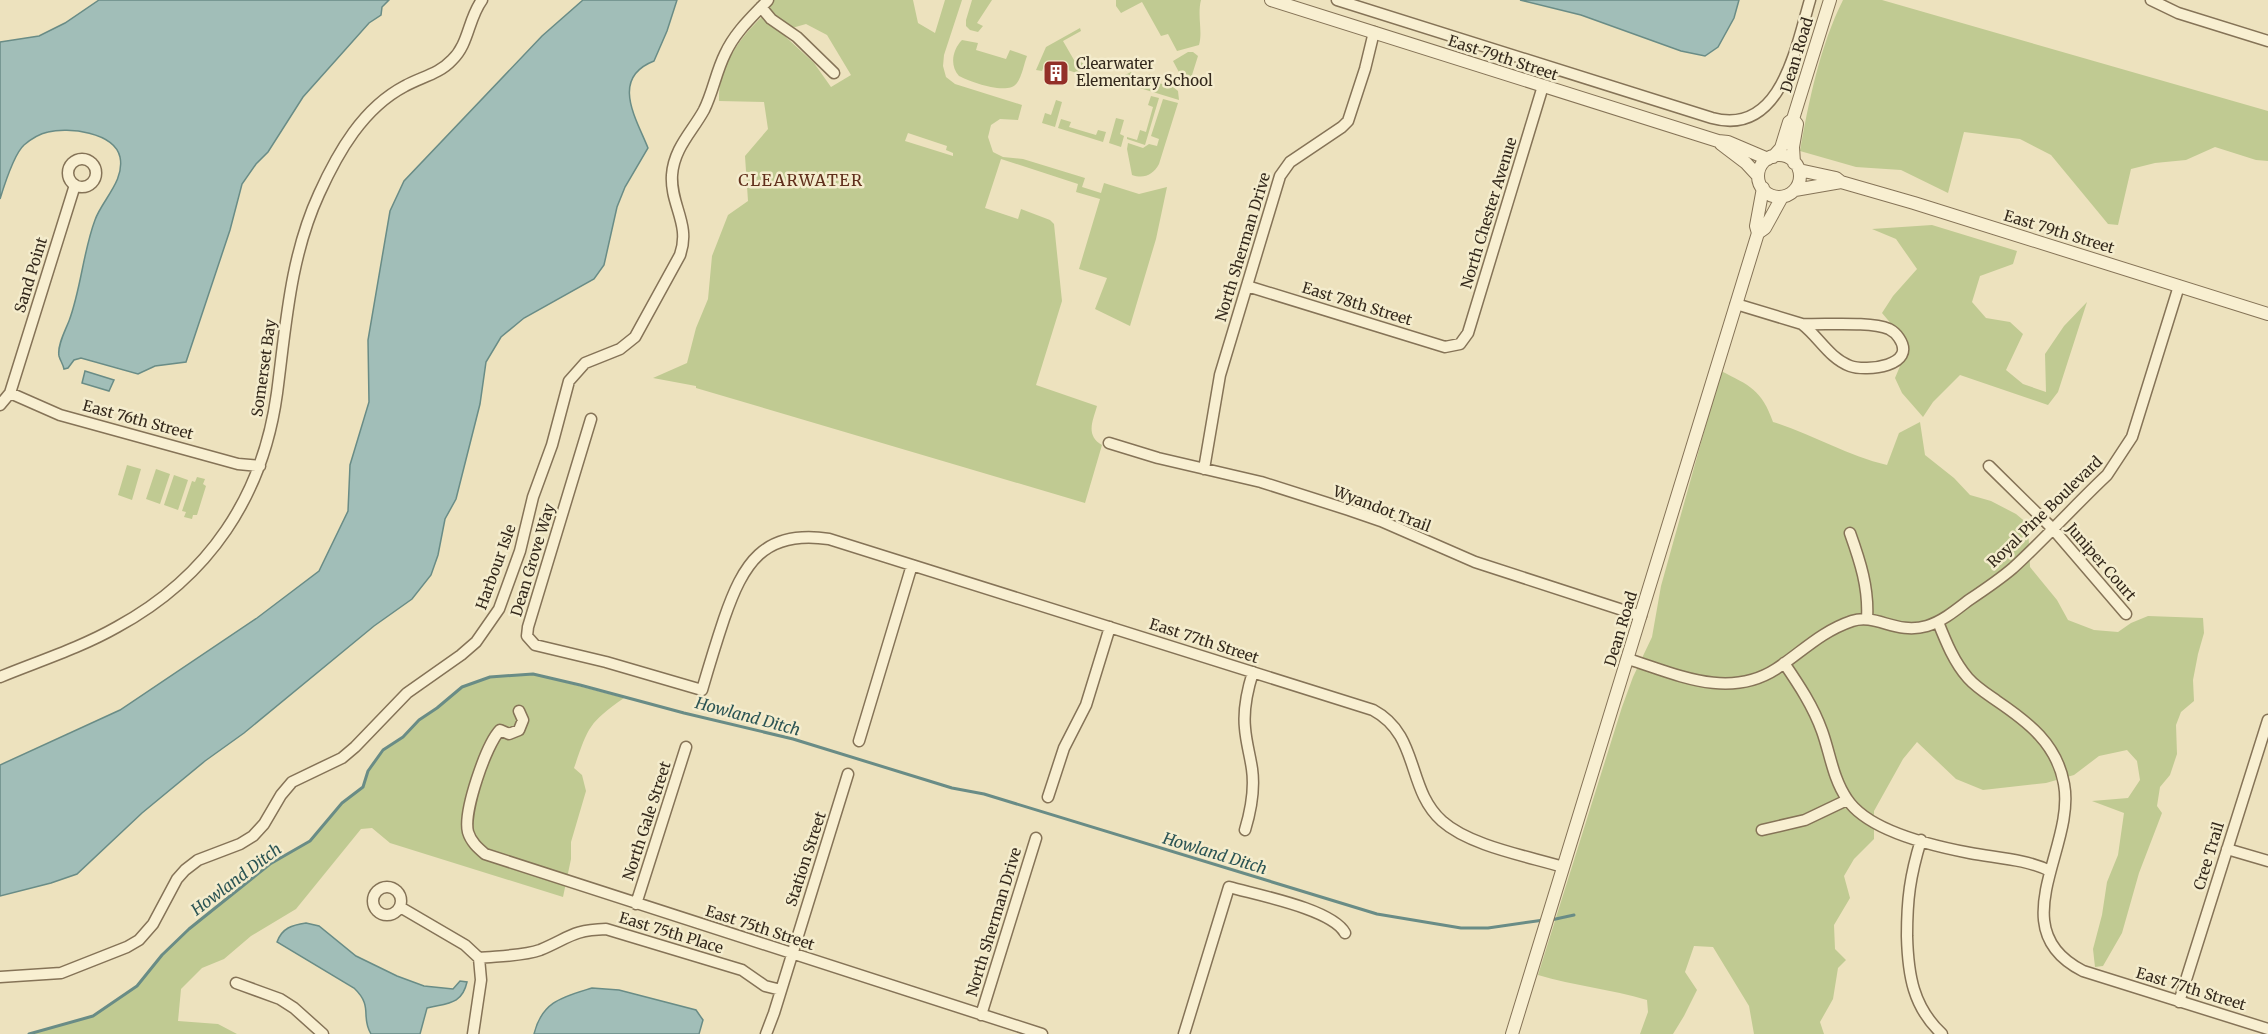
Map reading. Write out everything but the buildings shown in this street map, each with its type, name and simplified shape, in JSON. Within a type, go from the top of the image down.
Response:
[{"type":"street","name":"Somerset Bay","points":[[0,677],[116,628],[165,595],[193,569],[233,521],[260,466],[274,410],[294,269],[307,223],[325,181],[354,132],[375,107],[405,85],[439,71],[455,57],[464,44],[474,12],[482,0]]},
{"type":"street","name":"East 79th Street","points":[[1336,0],[1715,119],[1731,120],[1755,112]]},
{"type":"street","name":"Dean Road","points":[[1755,112],[1773,99],[1784,82],[1810,0]]},
{"type":"street","name":"Dean Road","points":[[1770,158],[1781,148],[1789,122],[1793,119],[1830,0]]},
{"type":"street","points":[[2151,0],[2178,13],[2268,41]]},
{"type":"street","name":"East 79th Street","points":[[1276,1],[1718,141],[1728,142],[1770,158]]},
{"type":"street","name":"Harbour Isle","points":[[0,977],[61,973],[139,940],[153,924],[177,879],[185,870],[198,860],[240,844],[254,836],[292,782],[342,758],[401,698],[461,655],[482,636],[499,609],[520,551],[533,497],[554,438],[569,381],[585,363],[617,350],[635,337],[680,255],[684,228],[673,191],[672,171],[683,141],[706,106],[727,50],[741,29],[765,4],[771,19],[797,36],[834,73]]},
{"type":"street","name":"North Sherman Drive","points":[[1204,469],[1218,381],[1281,174],[1290,162],[1348,121],[1374,32]]},
{"type":"street","name":"North Chester Avenue","points":[[1458,345],[1468,333],[1543,86]]},
{"type":"street","name":"Dean Road","points":[[1793,119],[1797,124],[1793,147],[1797,166]]},
{"type":"street","name":"East 79th Street","points":[[1718,141],[1746,163],[1758,176]]},
{"type":"street","points":[[1787,157],[1797,166],[1800,178],[1795,190],[1782,197],[1769,194],[1762,188],[1758,176],[1762,166],[1770,158],[1787,157]]},
{"type":"street","name":"East 79th Street","points":[[1797,166],[1836,178],[1841,182],[2268,314]]},
{"type":"street","name":"East 79th Street","points":[[1795,190],[1841,182]]},
{"type":"street","name":"Sand Point","points":[[0,405],[10,393],[75,185]]},
{"type":"street","name":"Dean Road","points":[[1512,1034],[1758,233],[1756,226],[1762,188]]},
{"type":"street","name":"Dean Road","points":[[1758,233],[1765,228],[1782,197]]},
{"type":"street","name":"East 78th Street","points":[[1247,286],[1445,347],[1458,345]]},
{"type":"street","name":"Royal Pine Boulevard","points":[[1867,619],[1905,629],[1938,622],[2012,568],[2107,475],[2128,444],[2179,286]]},
{"type":"street","points":[[1736,304],[1802,324],[1870,325],[1884,328],[1898,336],[1902,343],[1902,352],[1898,359],[1885,366],[1872,369],[1854,367],[1833,356],[1802,324]]},
{"type":"street","name":"East 76th Street","points":[[10,393],[60,415],[238,464],[260,466]]},
{"type":"street","name":"Dean Grove Way","points":[[591,419],[532,609],[527,636],[535,645],[606,662],[702,690],[736,585],[753,560],[773,546]]},
{"type":"street","name":"Wyandot Trail","points":[[1108,443],[1158,458],[1254,480],[1348,510],[1381,521],[1474,562],[1641,616]]},
{"type":"street","name":"Juniper Court","points":[[1989,466],[2053,529],[2126,614]]},
{"type":"street","points":[[1628,659],[1701,682],[1721,685],[1752,680],[1774,670],[1827,633],[1853,621],[1867,619],[1868,602],[1865,579],[1850,533]]},
{"type":"street","name":"East 77th Street","points":[[773,546],[795,538],[829,539],[1365,707],[1384,717],[1401,735],[1425,799],[1443,822],[1472,840],[1563,867]]},
{"type":"street","points":[[859,741],[912,565]]},
{"type":"street","name":"East 77th Street","points":[[1938,622],[1953,657],[1968,678],[2031,725],[2045,740],[2057,761],[2064,785],[2066,809],[2042,903],[2048,935],[2058,952],[2069,963],[2083,971],[2268,1029]]},
{"type":"street","points":[[1048,797],[1064,748],[1086,705],[1110,627]]},
{"type":"street","points":[[1784,663],[1814,711],[1838,783],[1847,800],[1870,822],[1921,840],[1970,853],[2019,861],[2050,871]]},
{"type":"street","points":[[1245,830],[1251,810],[1253,783],[1245,730],[1245,714],[1246,696],[1253,672]]},
{"type":"street","name":"East 75th Street","points":[[519,711],[523,720],[520,728],[509,734],[500,730],[486,752],[467,820],[468,832],[473,842],[485,854],[1042,1034]]},
{"type":"street","name":"Cree Trail","points":[[2179,1002],[2268,720]]},
{"type":"street","name":"North Gale Street","points":[[636,904],[686,747]]},
{"type":"street","name":"Station Street","points":[[766,1034],[848,774]]},
{"type":"street","points":[[1762,830],[1805,820],[1847,800]]},
{"type":"street","name":"North Sherman Drive","points":[[981,1014],[1036,837]]},
{"type":"street","points":[[1921,840],[1908,894],[1908,967],[1916,998],[1926,1016],[1942,1034]]},
{"type":"street","points":[[2227,849],[2268,861]]},
{"type":"street","points":[[1184,1034],[1229,887],[1322,915],[1336,922],[1346,933]]},
{"type":"street","points":[[400,907],[465,945],[479,958],[481,980],[473,1034]]},
{"type":"street","name":"East 75th Place","points":[[479,958],[538,951],[574,933],[589,929],[606,929],[742,970],[765,986],[781,990]]},
{"type":"street","points":[[236,983],[280,999],[323,1034]]},
{"type":"green space","points":[[772,0],[913,0],[918,23],[935,33],[945,0],[962,0],[944,55],[943,66],[946,77],[955,84],[1022,105],[1018,120],[1000,119],[991,125],[988,137],[993,152],[1003,157],[1023,159],[1085,178],[1082,187],[1101,193],[1104,183],[1139,194],[1167,187],[1156,239],[1130,326],[1095,309],[1107,278],[1079,269],[1100,199],[1076,192],[1078,184],[1001,159],[985,208],[1018,219],[1021,209],[1050,220],[1054,224],[1062,301],[1036,385],[1097,406],[1092,422],[1092,432],[1093,437],[1102,445],[1085,503],[696,388],[696,386],[653,378],[687,363],[696,328],[708,299],[712,256],[728,215],[748,201],[745,156],[768,129],[764,102],[719,101],[726,65],[738,44],[763,16],[814,63],[831,87],[851,75],[827,35],[806,24],[792,28],[776,16],[767,5]],"holes":[[[908,133],[947,146],[946,150],[953,153],[953,156],[905,141]]]},
{"type":"green space","points":[[972,0],[992,0],[977,23],[983,26],[978,32],[966,26]]},
{"type":"green space","points":[[1116,0],[1201,0],[1199,45],[1177,51],[1168,34],[1161,36],[1142,2],[1121,13],[1116,6]]},
{"type":"green space","points":[[1843,0],[1882,0],[2268,111],[2268,161],[2256,160],[2215,147],[2186,160],[2155,163],[2131,169],[2118,225],[2108,224],[2051,155],[2020,139],[1964,132],[1948,193],[1901,170],[1856,167],[1800,151],[1811,93],[1828,36]]},
{"type":"green space","points":[[1080,28],[1081,31],[1063,41],[1074,60],[1083,63],[1080,74],[1045,63],[1042,71],[1036,70],[1046,47]]},
{"type":"green space","points":[[962,40],[978,43],[976,50],[1006,59],[1010,50],[1027,56],[1017,83],[1012,87],[998,88],[959,76],[954,67],[953,57]]},
{"type":"green space","points":[[1188,52],[1193,52],[1198,56],[1192,75],[1187,80],[1181,76],[1173,61]]},
{"type":"green space","points":[[1131,72],[1136,82],[1150,74],[1148,80],[1173,87],[1178,91],[1179,100],[1120,82],[1121,77]]},
{"type":"green space","points":[[1151,96],[1159,98],[1145,145],[1127,139],[1127,137],[1137,140],[1140,130],[1146,132],[1153,107],[1148,105]]},
{"type":"green space","points":[[1163,99],[1178,103],[1159,164],[1148,175],[1140,177],[1132,175],[1128,143],[1143,148],[1149,144],[1157,146],[1159,139],[1151,136]]},
{"type":"green space","points":[[1056,100],[1062,102],[1055,127],[1042,123],[1045,113],[1051,115]]},
{"type":"green space","points":[[1116,118],[1124,120],[1120,134],[1124,136],[1121,147],[1109,143]]},
{"type":"green space","points":[[1061,119],[1071,122],[1069,127],[1096,135],[1098,130],[1106,132],[1103,142],[1058,128]]},
{"type":"green space","points":[[1932,225],[2017,251],[2013,264],[1980,276],[1972,302],[1986,318],[2010,322],[2023,334],[2006,370],[2023,384],[2046,392],[2045,354],[2064,326],[2087,302],[2058,392],[2048,405],[1960,375],[1933,402],[1923,417],[1902,393],[1895,378],[1909,345],[1882,313],[1893,296],[1917,269],[1896,239],[1872,229]]},
{"type":"green space","points":[[1721,371],[1739,380],[1759,395],[1773,422],[1858,456],[1887,465],[1899,433],[1920,422],[1925,455],[1954,478],[1970,495],[1991,501],[2016,514],[2028,524],[2030,567],[2057,600],[2068,620],[2094,630],[2118,632],[2131,623],[2148,616],[2203,618],[2204,633],[2193,680],[2194,701],[2181,712],[2176,725],[2177,754],[2170,775],[2160,787],[2157,806],[2162,813],[2139,873],[2122,933],[2103,966],[2095,967],[2093,949],[2102,915],[2107,882],[2118,855],[2124,813],[2092,801],[2128,798],[2140,780],[2137,761],[2127,750],[2099,756],[2074,775],[2046,783],[1983,790],[1956,779],[1917,742],[1903,759],[1874,811],[1874,839],[1854,859],[1844,876],[1850,898],[1834,925],[1835,949],[1846,960],[1838,968],[1833,999],[1820,1022],[1824,1034],[1754,1034],[1749,1006],[1713,947],[1694,946],[1685,972],[1697,990],[1673,1034],[1640,1034],[1648,1012],[1647,1000],[1538,975],[1622,707],[1652,637],[1661,586]]},
{"type":"green space","points":[[127,465],[141,469],[132,500],[118,495]]},
{"type":"green space","points":[[156,469],[170,474],[160,504],[146,499]]},
{"type":"green space","points":[[174,475],[188,480],[178,510],[164,505]]},
{"type":"green space","points":[[197,477],[205,479],[203,484],[206,486],[197,515],[193,515],[192,519],[184,517],[186,512],[182,511],[192,481],[195,482]]},
{"type":"green space","points":[[533,674],[624,698],[603,714],[591,727],[574,768],[582,775],[586,791],[571,842],[571,859],[563,897],[390,843],[372,828],[361,829],[296,909],[251,936],[224,959],[202,968],[181,989],[178,1021],[218,1024],[237,1034],[29,1034],[93,1016],[137,986],[162,955],[189,929],[270,864],[310,841],[342,803],[363,787],[368,771],[383,750],[403,737],[419,720],[462,687],[490,677]]},
{"type":"water","points":[[99,0],[389,0],[382,7],[381,15],[369,23],[303,97],[268,152],[242,184],[230,230],[186,362],[155,366],[138,374],[81,358],[74,360],[68,368],[64,369],[59,356],[60,343],[73,309],[91,232],[98,213],[119,174],[120,157],[116,149],[109,142],[89,133],[67,130],[41,134],[20,149],[0,199],[0,42],[39,36],[65,23]]},
{"type":"water","points":[[583,0],[677,0],[654,61],[641,68],[633,78],[630,88],[633,112],[648,148],[625,187],[617,207],[604,265],[594,279],[524,318],[501,337],[486,362],[480,404],[456,499],[445,519],[438,555],[431,575],[412,599],[374,626],[244,733],[205,761],[142,813],[77,874],[0,896],[0,765],[120,710],[257,618],[319,571],[348,511],[350,465],[369,402],[368,340],[390,211],[404,181],[542,36]]},
{"type":"water","points":[[1520,0],[1739,0],[1734,18],[1718,47],[1705,56],[1681,51],[1581,15]]},
{"type":"water","points":[[85,371],[114,380],[109,391],[82,383]]},
{"type":"water","points":[[306,923],[319,926],[356,956],[397,976],[424,986],[453,989],[460,981],[467,982],[465,990],[453,1002],[427,1008],[420,1034],[371,1034],[364,1001],[354,988],[277,942],[288,928]]},
{"type":"water","points":[[592,988],[619,990],[696,1010],[703,1020],[699,1034],[534,1034],[542,1014],[548,1007],[572,994]]},
{"type":"waterway","name":"Howland Ditch","points":[[29,1034],[93,1016],[137,986],[162,955],[189,929],[270,864],[310,841],[342,803],[363,787],[368,771],[383,750],[403,737],[419,720],[462,687],[490,677],[533,674],[793,739],[952,788],[984,794],[1377,914],[1461,928],[1488,928],[1544,920]]},
{"type":"waterway","name":"Howland Ditch","points":[[1551,920],[1574,915]]},
{"type":"place","name":"Clearwater Elementary School","points":[[1056,73]]},
{"type":"district","name":"CLEARWATER","points":[[801,180]]}]
